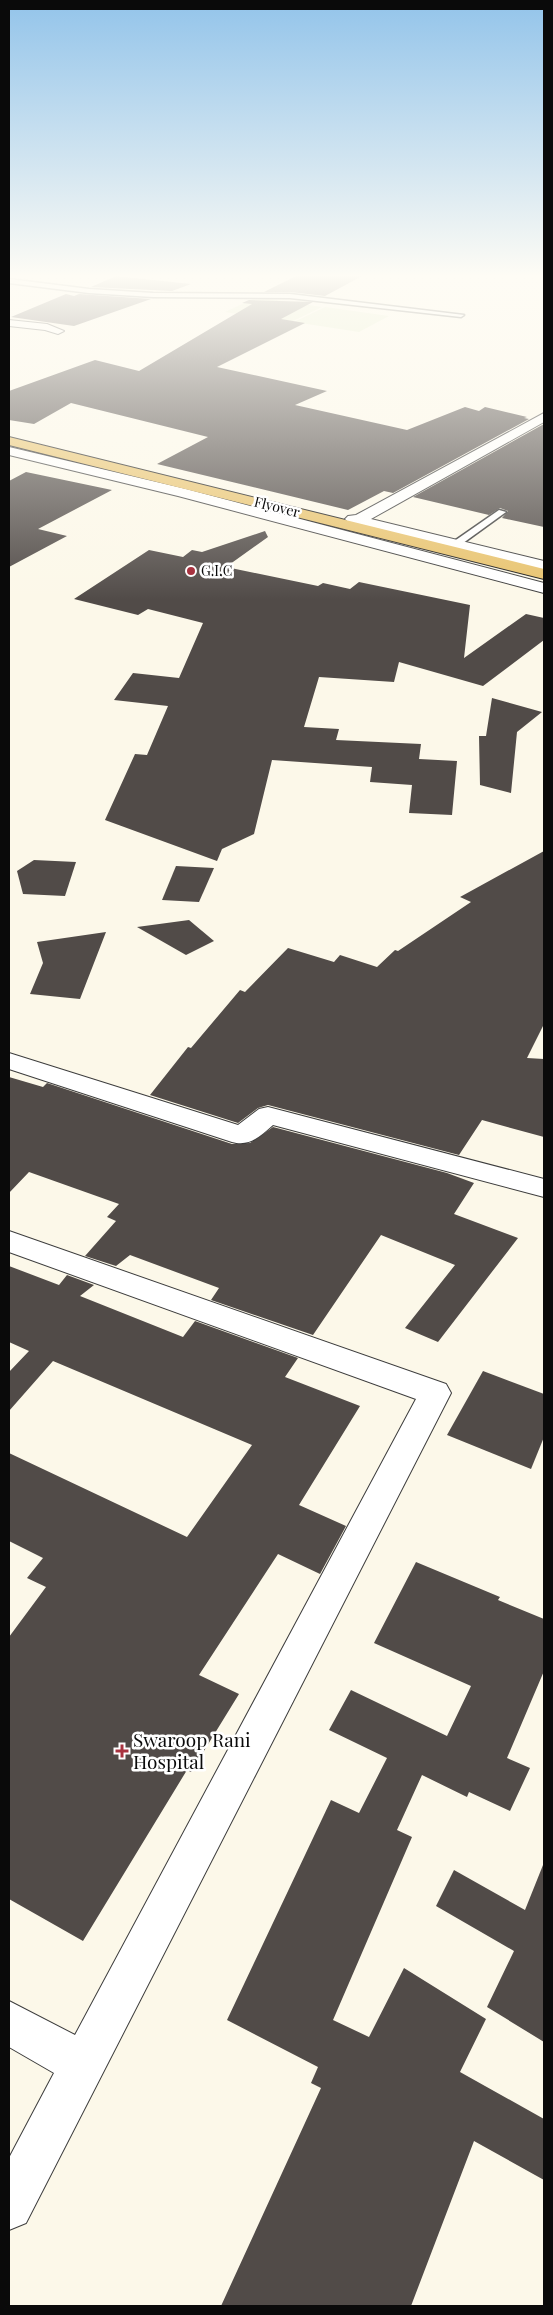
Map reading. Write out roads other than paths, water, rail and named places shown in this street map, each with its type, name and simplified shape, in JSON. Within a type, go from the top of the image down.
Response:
[{"type":"main road","name":"Flyover","points":[[9,441],[544,574]]},
{"type":"street","points":[[358,520],[544,417]]},
{"type":"street","points":[[9,434],[544,566]]},
{"type":"street","points":[[9,451],[181,492],[544,588]]},
{"type":"street","points":[[9,1061],[242,1136],[268,1115],[544,1188]]},
{"type":"street","points":[[9,1240],[435,1393],[9,2206]]},
{"type":"street","points":[[9,2023],[84,2064]]},
{"type":"lane","points":[[456,544],[502,512]]},
{"type":"place","name":"G.I.C","points":[[191,571]]},
{"type":"place","name":"Swaroop Rani Hospital","points":[[122,1751]]}]
